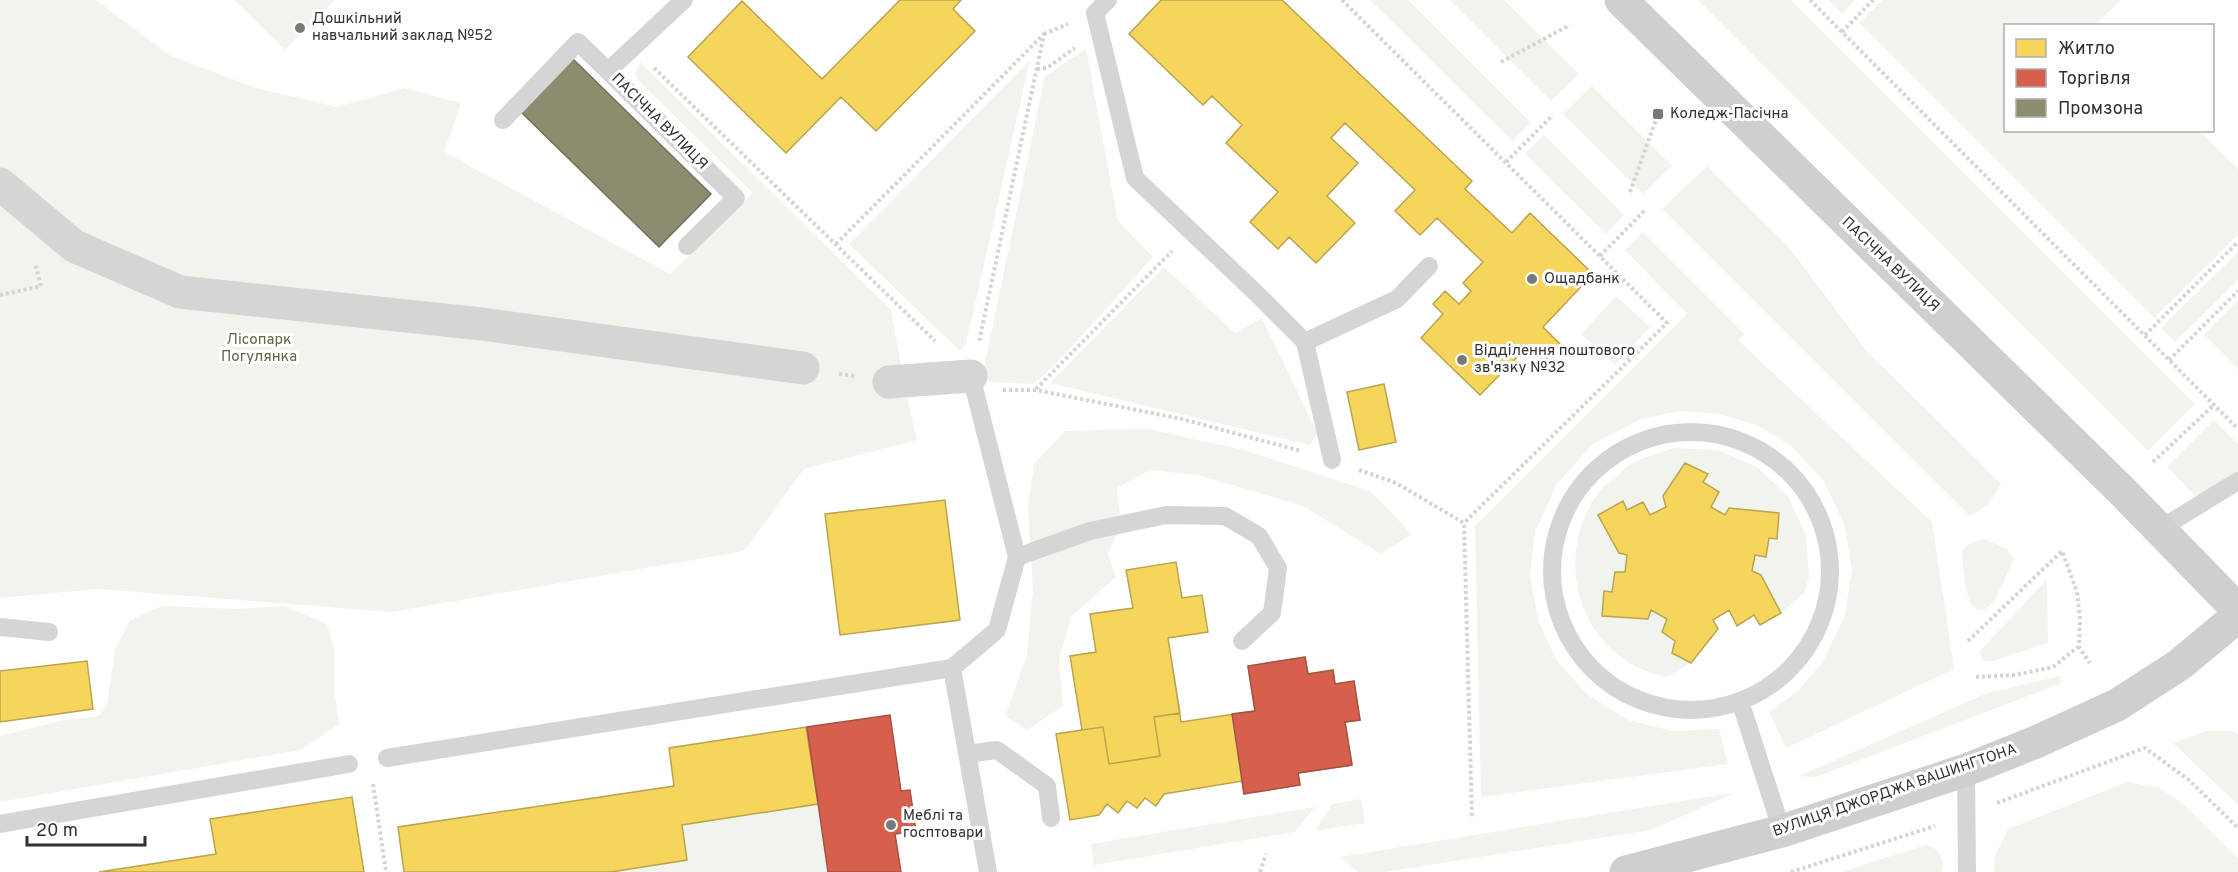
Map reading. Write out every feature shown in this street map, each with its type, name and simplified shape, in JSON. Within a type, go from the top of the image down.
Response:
[{"type":"main road","name":"ПАСІЧНА ВУЛИЦЯ","points":[[1621,0],[2160,529],[2238,610]]},
{"type":"main road","name":"ВУЛИЦЯ ДЖОРДЖА ВАШИНГТОНА","points":[[1626,872],[1782,831],[1966,770],[2054,735],[2117,705],[2179,665],[2238,616]]},
{"type":"street","points":[[0,184],[74,246],[180,292],[482,324],[802,368]]},
{"type":"street","points":[[889,382],[971,376]]},
{"type":"lane","name":"ПАСІЧНА ВУЛИЦЯ","points":[[684,0],[608,71],[736,198],[687,246]]},
{"type":"lane","points":[[1108,0],[1095,13],[1135,178],[1305,342],[1332,460]]},
{"type":"lane","points":[[503,120],[578,42],[608,71]]},
{"type":"lane","points":[[1305,342],[1398,299],[1429,266]]},
{"type":"lane","points":[[387,758],[952,668],[997,630],[1017,557],[971,376]]},
{"type":"lane","points":[[1682,432],[1715,434],[1748,444],[1777,461],[1806,492],[1824,530],[1830,570],[1825,609],[1806,651],[1755,696],[1740,701],[1719,709],[1676,710],[1636,700],[1602,679],[1575,650],[1558,614],[1551,576],[1555,537],[1574,495],[1606,461],[1648,439],[1682,432]]},
{"type":"lane","points":[[2160,529],[2238,481]]},
{"type":"lane","points":[[1017,557],[1090,531],[1166,515],[1225,516],[1258,536],[1278,568],[1272,612],[1242,641]]},
{"type":"lane","points":[[0,627],[49,632]]},
{"type":"lane","points":[[952,668],[988,872]]},
{"type":"lane","points":[[1740,701],[1782,831]]},
{"type":"lane","points":[[967,754],[997,750],[1047,786],[1052,818]]},
{"type":"lane","points":[[0,824],[349,764]]},
{"type":"lane","points":[[1966,770],[1966,872]]},
{"type":"path","points":[[1342,0],[1667,323],[1464,522],[1472,819]]},
{"type":"path","points":[[1810,0],[2238,429]]},
{"type":"path","points":[[1842,32],[1873,0]]},
{"type":"path","points":[[1501,62],[1570,25]]},
{"type":"path","points":[[1037,69],[1047,68],[1099,31]]},
{"type":"path","points":[[836,244],[1044,34],[971,376]]},
{"type":"path","points":[[632,47],[971,376]]},
{"type":"path","points":[[1630,192],[1658,114]]},
{"type":"path","points":[[1506,162],[1552,115]]},
{"type":"path","points":[[1600,256],[1646,209]]},
{"type":"path","points":[[1191,231],[1036,390],[1182,419],[1332,460],[1396,483],[1464,522]]},
{"type":"path","points":[[2145,335],[2238,242]]},
{"type":"path","points":[[2169,360],[2238,291]]},
{"type":"path","points":[[802,368],[889,382]]},
{"type":"path","points":[[2153,462],[2214,405]]},
{"type":"path","points":[[1968,641],[2062,551],[2077,592],[2080,619],[2079,647],[2090,663]]},
{"type":"path","points":[[1976,677],[2015,675],[2054,667],[2079,647]]},
{"type":"path","points":[[1987,807],[2145,748],[2189,780],[2238,828]]},
{"type":"path","points":[[373,783],[387,872]]},
{"type":"path","points":[[1791,872],[1935,826]]},
{"type":"path","points":[[1260,872],[1266,854]]},
{"type":"green space","name":"Лісопарк Погулянка","points":[[0,0],[96,0],[171,56],[256,88],[337,107],[404,88],[461,103],[444,152],[670,274],[753,193],[638,80],[635,73],[640,62],[891,310],[917,440],[804,469],[744,551],[392,612],[98,589],[0,598]]},
{"type":"green space","points":[[234,0],[335,0],[285,50]]},
{"type":"green space","points":[[1370,0],[1408,0],[1531,123],[1512,141]]},
{"type":"green space","points":[[1450,0],[1504,0],[1579,74],[1551,101]]},
{"type":"green space","points":[[1698,0],[1791,0],[2195,404],[2148,451]]},
{"type":"green space","points":[[1828,0],[1855,0],[1842,14]]},
{"type":"green space","points":[[1882,0],[2121,0],[2096,24],[2004,24],[2004,132],[2201,132],[2238,169],[2238,235],[2154,318],[1859,23]]},
{"type":"green space","points":[[1086,49],[1118,221],[1153,257],[1054,366],[1034,384],[989,382],[983,372],[1045,76]]},
{"type":"green space","points":[[1030,60],[966,344],[960,351],[849,244]]},
{"type":"green space","points":[[1592,86],[1672,166],[1643,194],[1563,114]]},
{"type":"green space","points":[[1544,135],[1624,215],[1606,234],[1525,154]]},
{"type":"green space","points":[[1707,166],[1788,246],[1866,350],[2001,484],[1988,505],[1970,516],[1662,209]]},
{"type":"green space","points":[[1643,232],[1744,334],[1738,340],[1932,522],[1954,669],[1786,748],[1769,712],[1798,691],[1822,663],[1845,615],[1852,570],[1844,523],[1823,480],[1790,445],[1756,425],[1719,414],[1680,411],[1641,419],[1593,444],[1557,484],[1535,532],[1530,576],[1538,620],[1557,661],[1588,695],[1628,720],[1673,731],[1719,729],[1728,764],[1481,797],[1475,526],[1687,314],[1625,250]]},
{"type":"green space","points":[[2238,252],[2238,280],[2175,342],[2161,328]]},
{"type":"green space","points":[[1164,267],[1235,333],[1262,318],[1317,433],[1310,445],[1050,383]]},
{"type":"green space","points":[[1616,296],[1650,327],[1615,365],[1581,334]]},
{"type":"green space","points":[[2238,300],[2238,369],[2204,335]]},
{"type":"green space","points":[[2214,420],[2238,444],[2238,477],[2207,508],[2167,467]]},
{"type":"green space","points":[[1148,429],[1244,450],[1370,491],[1412,534],[1381,554],[1303,506],[1198,475],[1150,470],[1117,488],[1121,525],[1108,554],[1116,577],[1071,617],[1059,659],[1063,706],[1027,730],[1005,716],[1027,655],[1033,591],[1028,507],[1034,464],[1065,431]]},
{"type":"green space","points":[[1673,448],[1718,450],[1757,467],[1788,496],[1806,535],[1809,578],[1804,593],[1781,613],[1761,575],[1752,571],[1755,555],[1766,556],[1769,538],[1777,539],[1779,513],[1729,508],[1725,515],[1711,507],[1719,493],[1703,482],[1707,474],[1663,496],[1666,507],[1650,515],[1627,510],[1599,516],[1619,553],[1627,555],[1625,572],[1615,572],[1612,592],[1604,592],[1602,616],[1647,619],[1651,610],[1667,619],[1662,632],[1675,641],[1672,653],[1691,663],[1666,677],[1637,667],[1613,650],[1594,629],[1582,604],[1576,576],[1576,547],[1584,519],[1602,488],[1631,464]]},
{"type":"green space","points":[[1984,539],[2007,549],[2014,559],[1994,602],[1984,610],[1971,605],[1962,554],[1968,545]]},
{"type":"green space","points":[[2047,579],[2048,643],[1993,661],[1983,661],[1979,652]]},
{"type":"green space","points":[[162,606],[238,609],[285,606],[327,624],[335,650],[335,695],[339,724],[301,750],[0,802],[0,736],[64,720],[99,716],[107,704],[115,650],[130,620]]},
{"type":"green space","points":[[2059,676],[2062,683],[1816,777],[1799,776],[1985,694]]},
{"type":"green space","points":[[2206,731],[2232,731],[2238,734],[2238,805],[2173,743]]},
{"type":"green space","points":[[2127,782],[2160,788],[2186,806],[2238,858],[2238,872],[1994,872],[1995,856],[2008,829]]},
{"type":"green space","points":[[1737,792],[1651,830],[1385,872],[1358,872],[1340,857]]},
{"type":"green space","points":[[1361,799],[1365,823],[1315,831],[1332,804]]},
{"type":"green space","points":[[818,804],[827,872],[611,872],[687,860],[682,825]]},
{"type":"green space","points":[[1315,807],[1295,832],[1094,865],[1091,844]]},
{"type":"green space","points":[[1925,845],[1934,848],[1940,854],[1943,862],[1942,872],[1842,872]]},
{"type":"building: Житло","points":[[900,0],[961,0],[953,9],[975,31],[876,131],[841,97],[786,153],[688,57],[742,1],[822,79]]},
{"type":"building: Житло","points":[[1161,0],[1282,0],[1472,181],[1465,189],[1512,233],[1530,213],[1593,274],[1543,327],[1560,344],[1544,361],[1528,346],[1480,395],[1421,338],[1443,314],[1433,304],[1445,291],[1459,304],[1471,291],[1463,283],[1483,262],[1437,218],[1420,235],[1395,211],[1415,190],[1345,123],[1331,138],[1358,163],[1327,196],[1355,223],[1316,263],[1289,237],[1278,249],[1250,222],[1278,192],[1226,143],[1242,125],[1212,96],[1203,105],[1129,34]]},
{"type":"building: Житло","points":[[1384,384],[1396,442],[1359,450],[1347,392]]},
{"type":"building: Житло","points":[[1685,463],[1708,474],[1703,482],[1719,492],[1711,507],[1725,515],[1729,508],[1779,513],[1777,539],[1769,538],[1766,557],[1755,555],[1752,571],[1761,575],[1781,613],[1760,625],[1754,615],[1737,626],[1729,610],[1713,620],[1718,629],[1691,663],[1672,653],[1675,641],[1662,632],[1667,619],[1651,610],[1648,619],[1602,616],[1604,591],[1612,592],[1615,572],[1625,572],[1627,555],[1619,553],[1598,515],[1623,501],[1627,510],[1643,502],[1650,515],[1666,507],[1663,496]]},
{"type":"building: Житло","points":[[945,500],[960,620],[840,635],[825,514]]},
{"type":"building: Житло","points":[[1176,562],[1182,598],[1202,595],[1208,632],[1168,638],[1180,713],[1154,717],[1160,756],[1109,764],[1103,727],[1082,730],[1070,656],[1096,652],[1090,614],[1133,608],[1126,570]]},
{"type":"building: Житло","points":[[1176,562],[1182,598],[1202,595],[1208,632],[1168,638],[1181,722],[1255,711],[1248,666],[1305,657],[1308,674],[1333,670],[1335,684],[1354,681],[1360,720],[1345,722],[1352,765],[1298,773],[1300,785],[1244,794],[1242,781],[1164,794],[1156,806],[1145,798],[1137,808],[1127,801],[1118,813],[1107,804],[1099,815],[1070,820],[1056,734],[1082,730],[1070,656],[1096,652],[1090,614],[1133,608],[1126,570]]},
{"type":"building: Житло","points":[[87,661],[93,709],[0,722],[0,671]]},
{"type":"building: Житло","points":[[806,727],[818,804],[682,825],[687,860],[611,872],[404,872],[398,827],[674,786],[669,748]]},
{"type":"building: Житло","points":[[352,797],[364,872],[99,872],[216,854],[210,819]]},
{"type":"building: Торгівля","points":[[1305,657],[1308,674],[1333,670],[1335,684],[1354,681],[1360,720],[1345,722],[1352,765],[1298,773],[1300,785],[1244,794],[1232,714],[1255,711],[1248,666]]},
{"type":"building: Торгівля","points":[[890,715],[901,791],[910,790],[916,831],[895,834],[901,872],[828,872],[807,727]]},
{"type":"building: Промзона","points":[[573,59],[711,194],[659,247],[521,112]]},
{"type":"place","name":"Дошкільний навчальний заклад №52","points":[[300,28]]},
{"type":"place","name":"Коледж-Пасічна","points":[[1658,114]]},
{"type":"place","name":"Ощадбанк","points":[[1532,279]]},
{"type":"place","name":"Відділення поштового зв'язку №32","points":[[1462,360]]},
{"type":"place","name":"Меблі та госптовари","points":[[891,825]]}]
